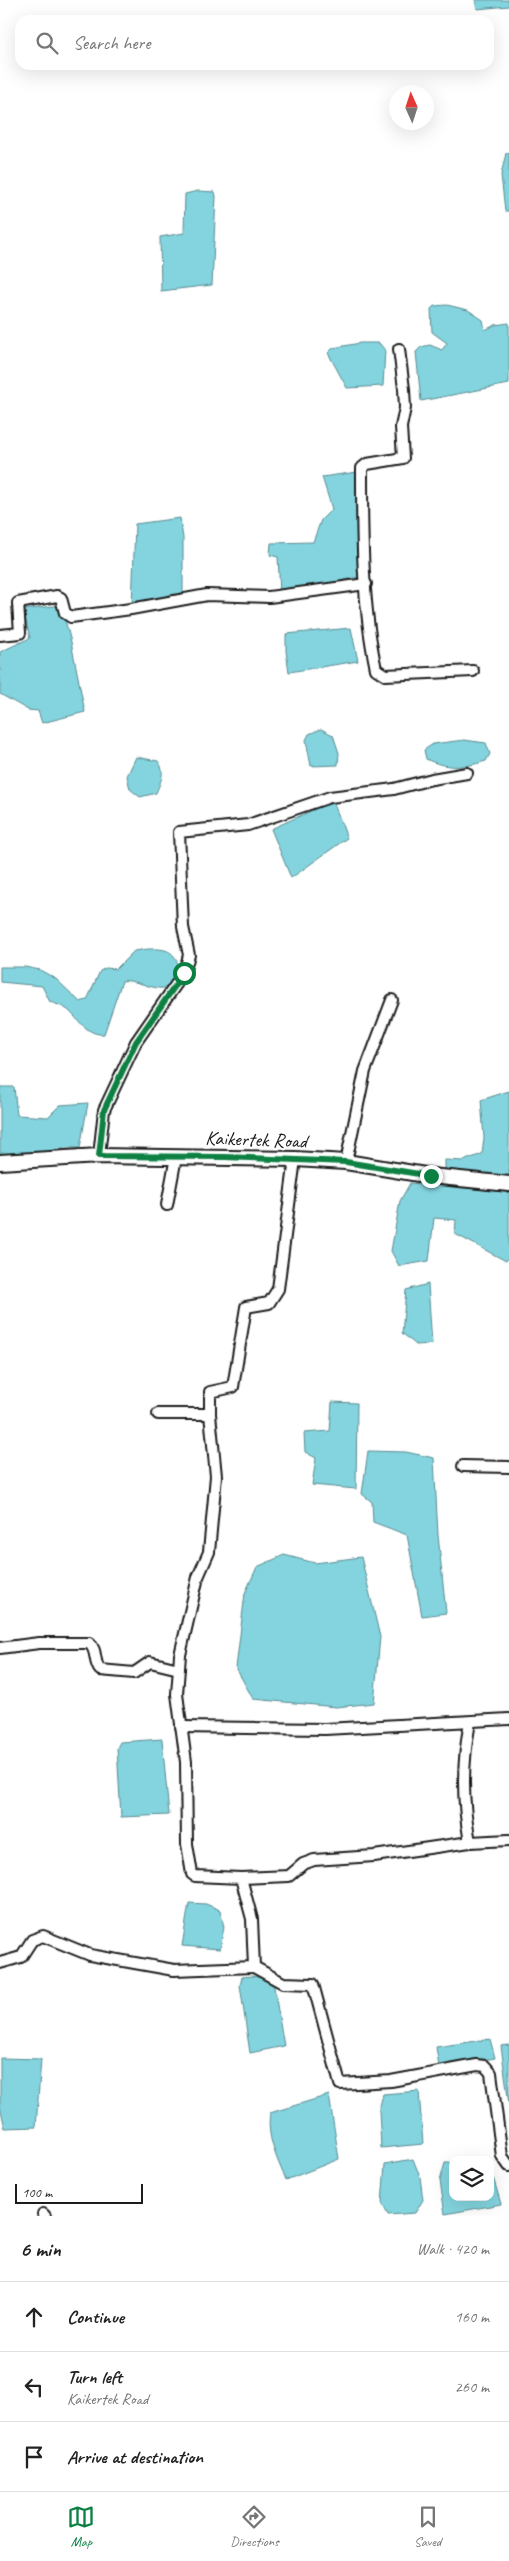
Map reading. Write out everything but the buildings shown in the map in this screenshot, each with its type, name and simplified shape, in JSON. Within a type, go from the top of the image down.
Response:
[{"type":"main road","name":"Kaikertek Road","points":[[0,1162],[99,1156],[346,1162],[431,1176],[509,1184]]},
{"type":"street","points":[[399,349],[405,408],[401,427],[403,458],[367,464],[362,468],[362,530],[372,649],[379,673],[385,675],[473,671]]},
{"type":"street","points":[[0,635],[20,633],[18,603],[57,596],[61,598],[65,613],[71,617],[131,609],[207,595],[269,597],[366,584]]},
{"type":"street","points":[[99,1156],[104,1110],[136,1042],[184,973],[189,955],[183,928],[179,832],[248,825],[330,797],[378,792],[467,772]]},
{"type":"street","points":[[346,1162],[365,1072],[392,1000]]},
{"type":"street","points":[[167,1205],[176,1157]]},
{"type":"street","points":[[295,1160],[278,1289],[269,1303],[246,1307],[233,1387],[210,1392],[210,1414],[216,1476],[209,1552],[198,1577],[180,1655],[177,1694],[186,1762],[187,1844],[192,1874],[220,1878],[289,1876],[303,1864],[314,1860],[374,1856],[470,1842],[509,1840]]},
{"type":"street","points":[[158,1414],[210,1414]]},
{"type":"street","points":[[463,1466],[509,1468]]},
{"type":"street","points":[[0,1648],[39,1643],[89,1643],[94,1648],[97,1667],[100,1670],[134,1673],[150,1662],[179,1669]]},
{"type":"street","points":[[181,1727],[325,1729],[509,1719]]},
{"type":"street","points":[[470,1722],[464,1755],[463,1807],[470,1842]]},
{"type":"street","points":[[241,1878],[252,1919],[254,1967]]},
{"type":"street","points":[[0,1963],[21,1957],[32,1940],[43,1936],[90,1955],[174,1970],[254,1967],[283,1983],[312,1984],[340,2084],[391,2080],[477,2065],[485,2066],[491,2073],[502,2156],[509,2166]]},
{"type":"water","points":[[475,0],[509,0],[509,6],[477,9]]},
{"type":"water","points":[[506,153],[509,153],[509,211],[505,211],[501,175]]},
{"type":"water","points":[[198,191],[215,192],[216,196],[212,285],[161,291],[160,237],[184,233],[185,194]]},
{"type":"water","points":[[447,305],[468,310],[483,320],[485,330],[495,325],[509,323],[509,384],[421,401],[416,352],[421,347],[430,345],[442,350],[447,343],[432,332],[431,309],[434,306]]},
{"type":"water","points":[[360,343],[379,343],[385,350],[383,386],[347,388],[328,353],[333,348]]},
{"type":"water","points":[[357,472],[359,577],[280,593],[278,557],[270,555],[271,543],[313,542],[321,520],[332,509],[322,477]]},
{"type":"water","points":[[180,518],[183,538],[183,594],[132,606],[135,524]]},
{"type":"water","points":[[61,605],[71,642],[85,712],[42,723],[38,711],[28,710],[0,694],[0,652],[30,638],[23,610]]},
{"type":"water","points":[[351,628],[358,661],[289,672],[286,634]]},
{"type":"water","points":[[321,729],[333,735],[339,753],[338,765],[311,766],[306,740],[309,734]]},
{"type":"water","points":[[464,740],[486,743],[490,754],[486,761],[470,765],[448,766],[426,759],[424,750],[433,744]]},
{"type":"water","points":[[136,757],[158,761],[162,769],[162,777],[156,793],[140,797],[130,789],[127,776]]},
{"type":"water","points":[[333,801],[347,838],[291,878],[271,829]]},
{"type":"water","points":[[148,949],[166,950],[174,956],[179,969],[176,981],[168,987],[155,988],[134,982],[122,981],[104,1034],[88,1030],[68,1010],[50,1002],[42,986],[0,982],[0,967],[25,967],[40,970],[56,979],[80,1002],[87,1000],[100,971],[106,968],[116,969],[134,951]]},
{"type":"water","points":[[0,1087],[14,1087],[17,1115],[48,1117],[60,1105],[88,1103],[80,1148],[62,1148],[61,1155],[0,1158]]},
{"type":"water","points":[[509,1091],[509,1176],[445,1171],[445,1160],[463,1161],[482,1154],[484,1138],[481,1100]]},
{"type":"water","points":[[410,1183],[509,1192],[509,1257],[506,1261],[455,1234],[456,1220],[434,1218],[429,1261],[399,1266],[391,1251],[400,1201]]},
{"type":"water","points":[[428,1284],[432,1344],[416,1345],[402,1333],[406,1290]]},
{"type":"water","points":[[332,1402],[357,1403],[356,1489],[312,1485],[316,1458],[305,1452],[304,1433],[330,1431]]},
{"type":"water","points":[[368,1451],[406,1452],[434,1458],[438,1535],[446,1613],[422,1616],[407,1535],[373,1522],[372,1502],[362,1494]]},
{"type":"water","points":[[284,1555],[315,1563],[361,1557],[380,1637],[374,1703],[336,1707],[253,1699],[236,1668],[245,1593],[257,1567]]},
{"type":"water","points":[[162,1739],[169,1815],[121,1817],[117,1748],[120,1742]]},
{"type":"water","points":[[189,1903],[206,1904],[220,1910],[224,1927],[220,1949],[182,1946]]},
{"type":"water","points":[[253,1976],[273,1981],[284,2046],[250,2053],[240,1985],[242,1977]]},
{"type":"water","points":[[490,2039],[495,2058],[439,2067],[436,2047]]},
{"type":"water","points":[[509,2045],[509,2104],[501,2046]]},
{"type":"water","points":[[0,2058],[41,2059],[36,2127],[5,2128],[0,2106]]},
{"type":"water","points":[[419,2091],[423,2144],[381,2148],[379,2110],[383,2094]]},
{"type":"water","points":[[329,2095],[339,2159],[286,2180],[271,2139],[270,2113]]},
{"type":"water","points":[[413,2159],[420,2177],[423,2200],[415,2213],[388,2215],[382,2203],[385,2164]]},
{"type":"water","points":[[445,2163],[449,2163],[449,2201],[494,2201],[494,2180],[501,2204],[445,2214],[440,2181]]},
{"type":"route","points":[[184,973],[136,1042],[104,1110],[99,1156],[225,1157],[346,1162],[431,1176]]}]
